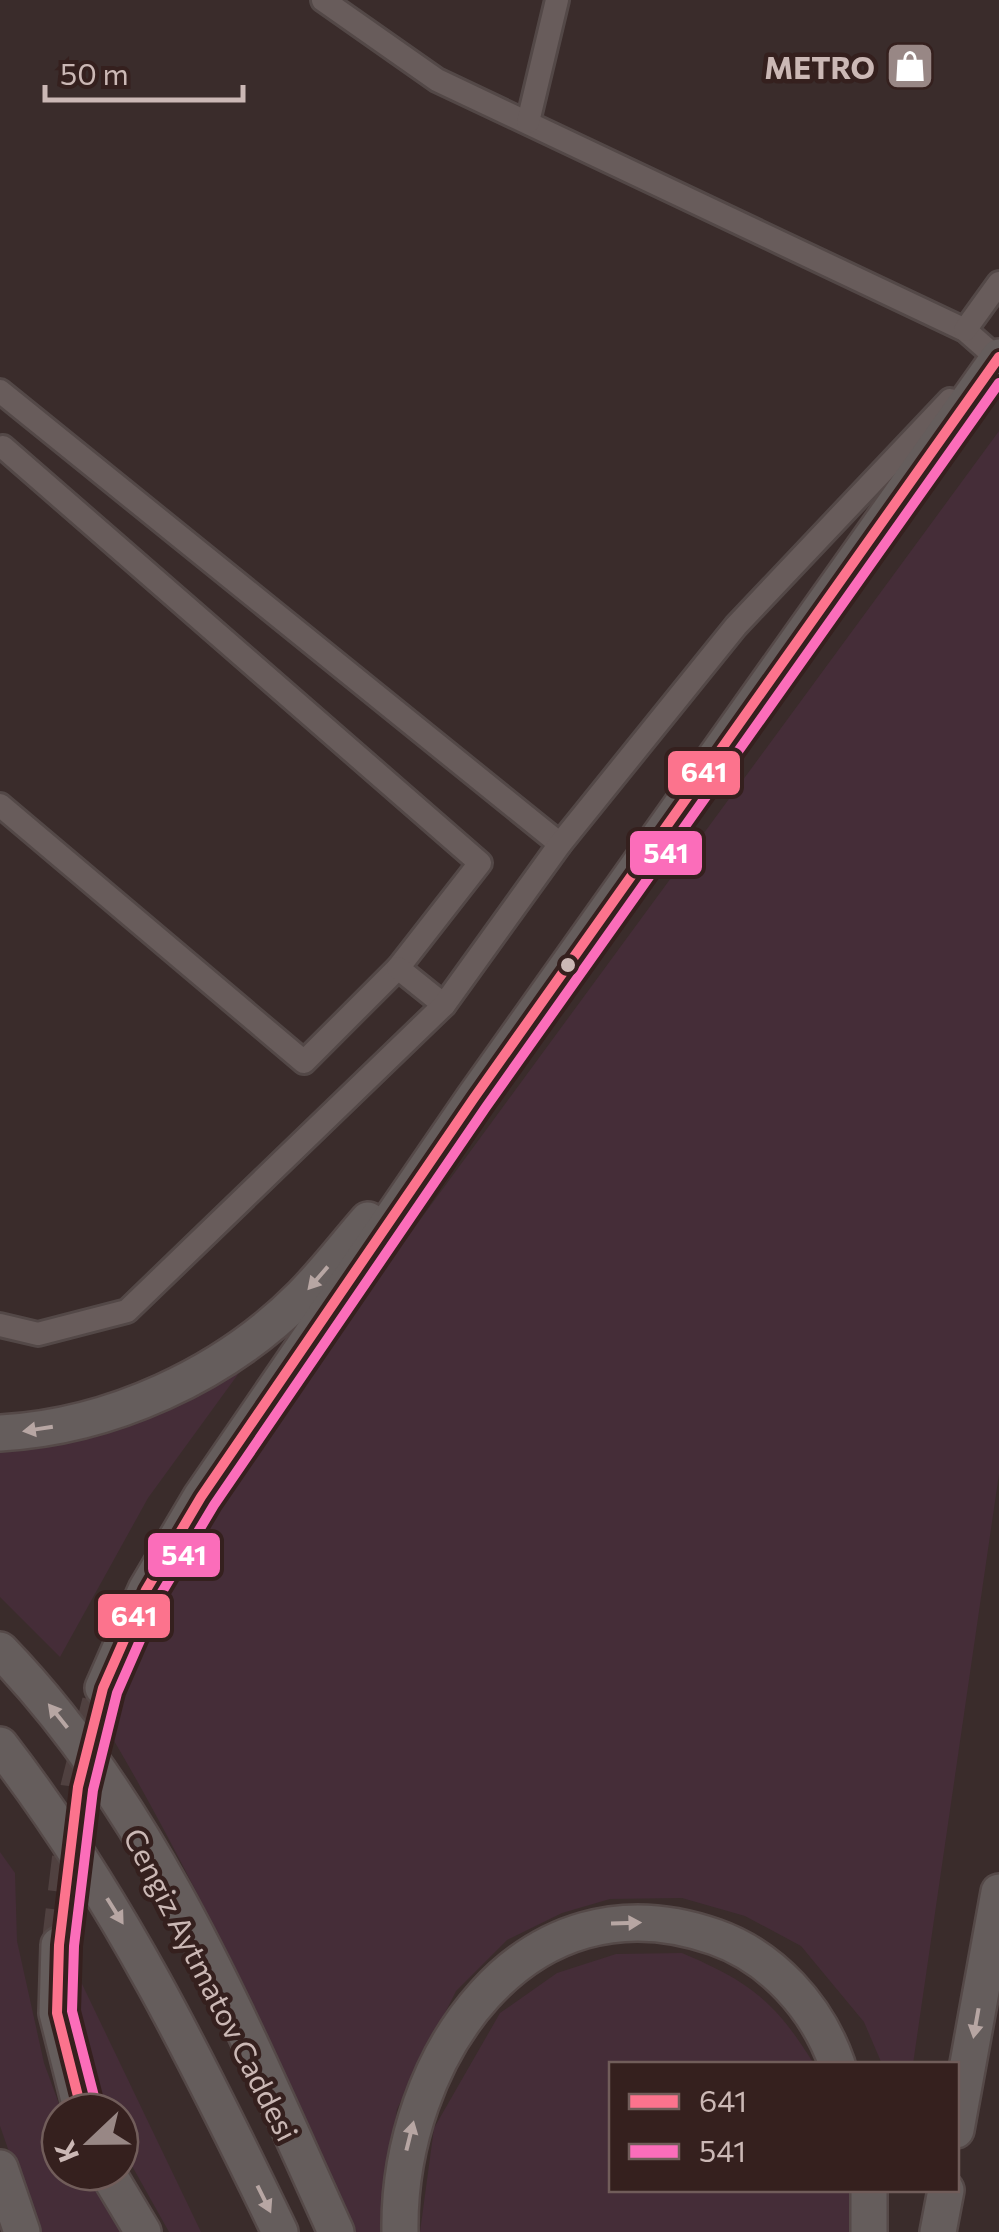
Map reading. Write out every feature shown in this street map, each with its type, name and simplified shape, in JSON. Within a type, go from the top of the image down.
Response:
[{"type":"highway","points":[[103,1688],[146,1590],[200,1497],[474,1098],[995,355]]},
{"type":"highway","points":[[0,1433],[97,1420],[149,1398],[244,1344],[301,1297],[474,1098]]},
{"type":"highway","name":"Cengiz Aytmatov Caddesi","points":[[0,1650],[61,1718],[140,1839],[251,2046],[336,2232]]},
{"type":"highway","name":"Cengiz Aytmatov Caddesi","points":[[0,1745],[53,1813],[120,1917],[204,2074],[280,2232]]},
{"type":"highway","points":[[959,2113],[999,1892]]},
{"type":"highway","points":[[400,2232],[400,2200],[410,2130],[446,2047],[491,1985],[536,1952],[579,1931],[606,1924],[655,1923],[688,1928],[736,1944],[772,1968],[803,2002],[828,2038],[837,2062]]},
{"type":"highway","points":[[59,1945],[56,2013],[77,2092]]},
{"type":"highway","points":[[0,2168],[22,2232]]},
{"type":"highway","points":[[120,2192],[144,2232]]},
{"type":"highway","points":[[869,2192],[869,2232]]},
{"type":"highway","points":[[938,2232],[946,2192]]},
{"type":"street","points":[[0,1325],[38,1334],[127,1311],[444,1005],[560,844],[736,626],[995,355],[965,330],[437,80],[323,0]]},
{"type":"street","points":[[528,122],[557,0]]},
{"type":"street","points":[[965,330],[999,283]]},
{"type":"street","points":[[0,391],[560,844]]},
{"type":"street","points":[[0,471],[3,448],[480,863],[398,968],[304,1062],[0,805]]},
{"type":"street","points":[[398,968],[444,1005]]},
{"type":"shaded area","points":[[999,431],[999,1474],[913,2062],[881,2062],[864,2022],[801,1946],[745,1916],[682,1898],[610,1899],[562,1913],[507,1940],[456,1991],[397,2109],[381,2232],[353,2232],[205,1910],[103,1722],[235,1472]]},
{"type":"shaded area","points":[[244,1366],[148,1498],[60,1657],[0,1597],[0,1452],[64,1439]]},
{"type":"shaded area","points":[[0,1852],[15,1873],[17,1941],[44,2063],[55,2092],[40,2092],[40,2192],[100,2192],[123,2232],[37,2232],[0,2126]]},
{"type":"shaded area","points":[[682,1953],[726,1974],[773,2009],[813,2062],[609,2062],[609,2192],[849,2192],[850,2232],[420,2232],[434,2128],[500,2013],[557,1973],[616,1954]]},
{"type":"shaded area","points":[[71,1961],[134,2092],[100,2092],[85,2051]]},
{"type":"shaded area","points":[[140,2105],[201,2232],[169,2232],[140,2180]]},
{"type":"tunnel","points":[[59,1945],[78,1787],[103,1688]]},
{"type":"transit line","name":"641","points":[[77,2092],[57,2013],[59,1945],[78,1787],[103,1688],[146,1590],[201,1497],[474,1098],[999,357]]},
{"type":"transit line","name":"541","points":[[93,2092],[72,2011],[74,1946],[93,1790],[117,1693],[159,1597],[214,1505],[486,1107],[999,383]]},
{"type":"place","name":"METRO","points":[[910,66]]}]
